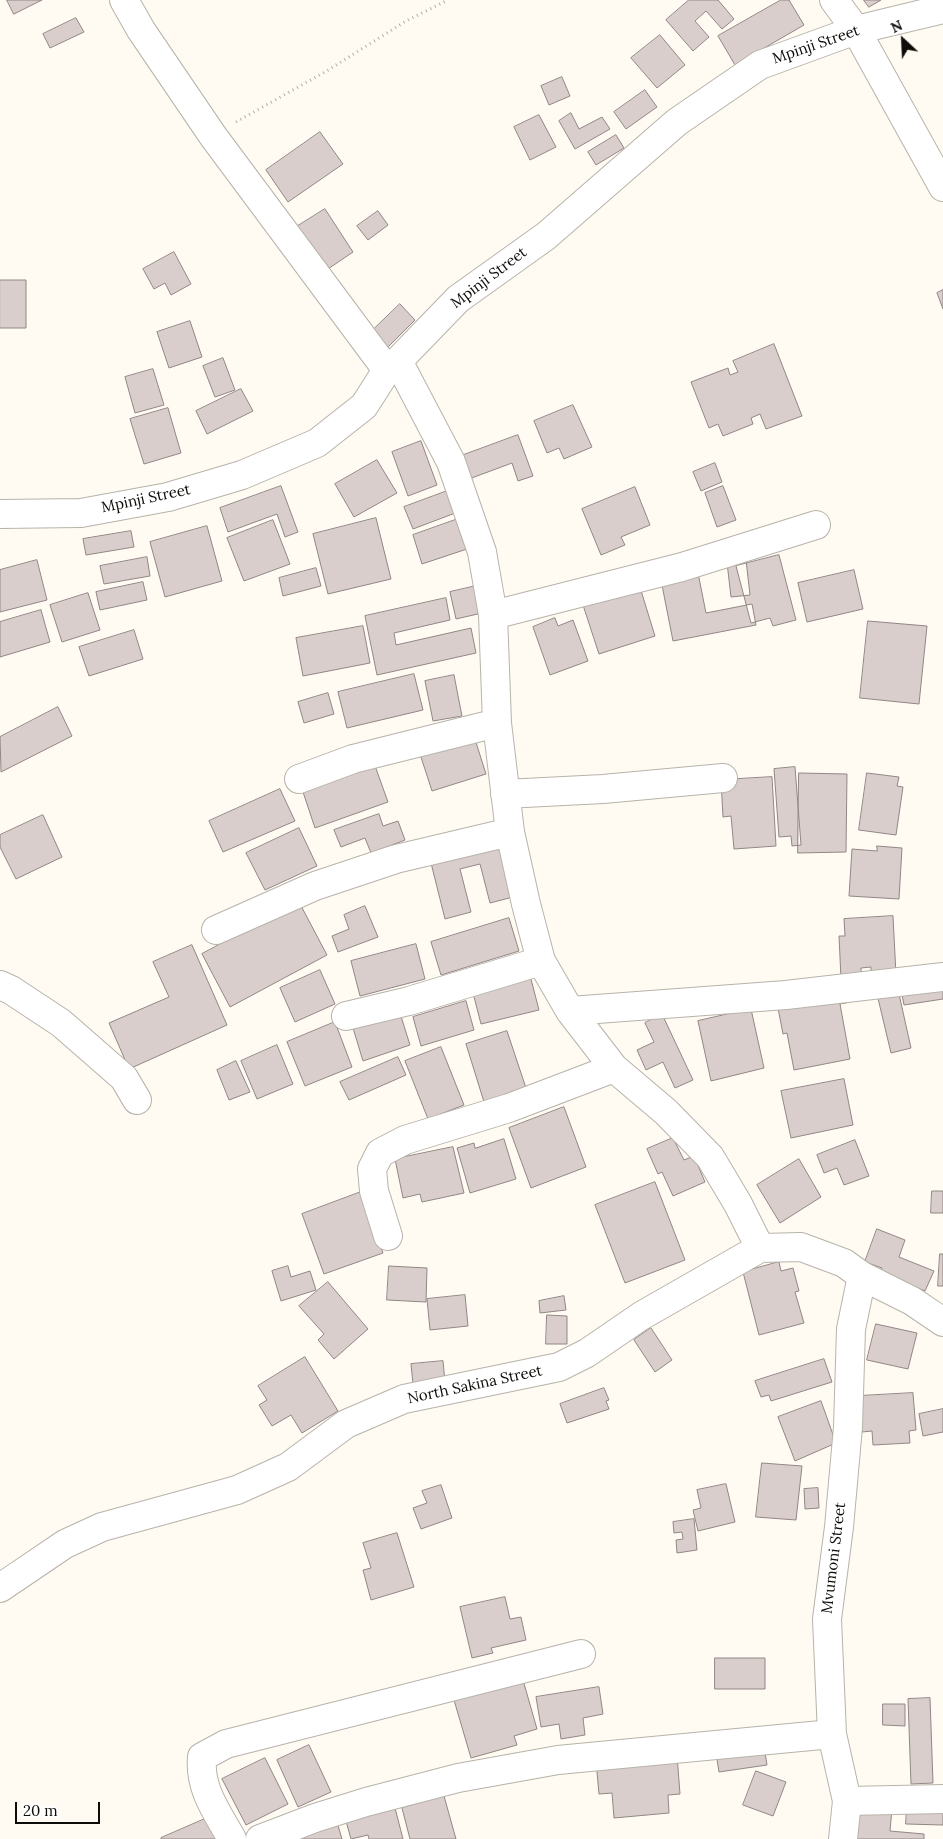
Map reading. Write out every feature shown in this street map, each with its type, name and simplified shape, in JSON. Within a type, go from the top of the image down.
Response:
[{"type":"street","points":[[124,0],[141,30],[213,136],[392,365],[451,462],[482,552],[493,615],[498,723],[510,832],[541,961],[570,1011],[614,1068],[666,1112],[710,1157],[738,1204],[760,1248]]},
{"type":"street","points":[[834,0],[856,30],[943,187]]},
{"type":"street","name":"Mpinji Street","points":[[0,514],[81,513],[168,497],[242,475],[317,442],[364,406],[392,365],[458,299],[546,236],[677,122],[760,65],[856,30],[943,9]]},
{"type":"street","points":[[493,615],[682,567],[816,526]]},
{"type":"street","points":[[299,778],[354,759],[498,723]]},
{"type":"street","points":[[505,794],[603,789],[723,778]]},
{"type":"street","points":[[216,930],[315,886],[396,859],[510,832]]},
{"type":"street","points":[[346,1016],[409,1001],[541,961]]},
{"type":"street","points":[[570,1011],[786,994],[943,978]]},
{"type":"street","points":[[0,985],[61,1023],[124,1078],[137,1100]]},
{"type":"street","points":[[388,1236],[374,1191],[372,1169],[380,1153],[405,1140],[509,1108],[614,1068]]},
{"type":"street","name":"North Sakina Street","points":[[0,1588],[66,1544],[102,1527],[237,1490],[288,1467],[346,1424],[404,1399],[559,1367],[587,1353],[641,1316],[760,1248],[801,1247],[844,1262],[862,1276],[912,1301],[943,1322]]},
{"type":"street","name":"Mvumoni Street","points":[[843,1839],[847,1801],[832,1734],[827,1619],[839,1527],[848,1426],[851,1328],[862,1276]]},
{"type":"street","points":[[232,1839],[206,1792],[200,1771],[202,1756],[226,1744],[581,1654]]},
{"type":"street","points":[[260,1839],[315,1818],[366,1802],[458,1778],[558,1760],[832,1734]]},
{"type":"street","points":[[847,1801],[943,1799]]},
{"type":"path","points":[[213,136],[325,72],[406,21],[448,0]]},
{"type":"building","points":[[7,0],[42,0],[14,14]]},
{"type":"building","points":[[689,0],[718,0],[734,19],[722,29],[706,11],[695,21],[709,37],[693,51],[666,20]]},
{"type":"building","points":[[781,0],[789,0],[804,25],[735,65],[718,36]]},
{"type":"building","points":[[864,0],[881,0],[869,7]]},
{"type":"building","points":[[76,18],[84,32],[50,48],[43,34]]},
{"type":"building","points":[[660,35],[685,65],[657,88],[631,58]]},
{"type":"building","points":[[562,77],[570,96],[549,105],[541,86]]},
{"type":"building","points":[[645,90],[657,107],[626,129],[614,112]]},
{"type":"building","points":[[571,113],[579,129],[602,117],[610,129],[575,149],[559,121]]},
{"type":"building","points":[[539,115],[556,147],[530,160],[514,127]]},
{"type":"building","points":[[320,132],[343,164],[288,202],[266,170]]},
{"type":"building","points":[[616,135],[624,148],[596,165],[588,152]]},
{"type":"building","points":[[325,209],[353,252],[322,273],[293,229]]},
{"type":"building","points":[[378,211],[388,225],[368,240],[357,226]]},
{"type":"building","points":[[174,252],[191,284],[171,295],[165,283],[154,289],[143,269]]},
{"type":"building","points":[[0,280],[26,280],[26,328],[0,328]]},
{"type":"building","points":[[943,290],[943,309],[937,293]]},
{"type":"building","points":[[400,304],[415,320],[386,349],[370,333]]},
{"type":"building","points":[[190,321],[202,357],[169,368],[157,332]]},
{"type":"building","points":[[774,344],[802,416],[766,429],[760,414],[751,418],[753,424],[723,436],[718,424],[709,428],[691,382],[728,368],[730,375],[738,372],[733,361]]},
{"type":"building","points":[[223,358],[235,390],[215,397],[203,366]]},
{"type":"building","points":[[153,369],[164,405],[135,413],[125,377]]},
{"type":"building","points":[[241,389],[253,411],[207,434],[196,411]]},
{"type":"building","points":[[573,405],[592,447],[564,459],[559,448],[547,453],[534,421]]},
{"type":"building","points":[[168,408],[181,453],[144,464],[130,419]]},
{"type":"building","points":[[518,435],[533,476],[518,481],[512,463],[469,479],[461,456]]},
{"type":"building","points":[[421,441],[437,485],[408,496],[392,452]]},
{"type":"building","points":[[377,460],[397,493],[354,517],[335,484]]},
{"type":"building","points":[[715,463],[722,482],[701,491],[693,472]]},
{"type":"building","points":[[281,486],[298,532],[285,537],[277,514],[228,532],[220,508]]},
{"type":"building","points":[[723,486],[736,520],[717,527],[705,493]]},
{"type":"building","points":[[635,487],[650,525],[621,537],[625,545],[601,555],[582,509]]},
{"type":"building","points":[[450,490],[458,512],[413,529],[404,507]]},
{"type":"building","points":[[376,518],[391,579],[328,594],[313,534]]},
{"type":"building","points":[[458,519],[467,549],[422,564],[413,535]]},
{"type":"building","points":[[273,520],[290,564],[244,581],[227,538]]},
{"type":"building","points":[[207,526],[222,581],[165,597],[150,542]]},
{"type":"building","points":[[131,531],[134,547],[86,555],[83,539]]},
{"type":"building","points":[[745,551],[750,595],[731,597],[726,554]]},
{"type":"building","points":[[779,555],[796,620],[773,626],[770,618],[751,623],[736,566]]},
{"type":"building","points":[[147,557],[150,576],[104,584],[100,566]]},
{"type":"building","points":[[37,560],[47,600],[0,612],[0,570]]},
{"type":"building","points":[[316,568],[321,586],[283,596],[279,578]]},
{"type":"building","points":[[697,568],[706,613],[752,604],[756,625],[673,641],[660,575]]},
{"type":"building","points":[[854,570],[863,609],[807,622],[798,583]]},
{"type":"building","points":[[143,582],[147,600],[100,610],[96,592]]},
{"type":"building","points":[[639,584],[655,636],[599,654],[582,602]]},
{"type":"building","points":[[476,586],[482,613],[456,619],[450,592]]},
{"type":"building","points":[[88,593],[100,630],[62,642],[50,605]]},
{"type":"building","points":[[446,598],[450,620],[394,633],[396,645],[471,628],[476,653],[377,675],[365,616]]},
{"type":"building","points":[[41,610],[50,642],[0,657],[0,622]]},
{"type":"building","points":[[555,618],[558,626],[573,620],[588,661],[550,675],[533,627]]},
{"type":"building","points":[[868,621],[927,626],[919,704],[860,698]]},
{"type":"building","points":[[363,626],[370,663],[303,676],[296,638]]},
{"type":"building","points":[[134,630],[143,659],[89,676],[79,647]]},
{"type":"building","points":[[414,674],[423,710],[347,728],[338,692]]},
{"type":"building","points":[[454,675],[462,716],[433,721],[425,681]]},
{"type":"building","points":[[328,693],[334,714],[304,723],[298,702]]},
{"type":"building","points":[[58,707],[72,736],[1,772],[0,737]]},
{"type":"building","points":[[474,736],[486,774],[432,791],[420,754]]},
{"type":"building","points":[[374,763],[388,802],[315,828],[302,789]]},
{"type":"building","points":[[795,767],[801,845],[792,846],[791,836],[779,837],[774,769]]},
{"type":"building","points":[[799,773],[847,774],[846,852],[798,853]]},
{"type":"building","points":[[867,773],[899,777],[897,786],[903,787],[896,835],[859,830]]},
{"type":"building","points":[[772,777],[776,846],[734,849],[731,816],[723,817],[721,780]]},
{"type":"building","points":[[280,789],[295,821],[223,852],[209,821]]},
{"type":"building","points":[[379,814],[383,826],[398,821],[405,840],[371,853],[365,838],[341,847],[334,830]]},
{"type":"building","points":[[43,815],[62,857],[16,879],[0,847],[0,835]]},
{"type":"building","points":[[299,828],[317,866],[265,890],[246,853]]},
{"type":"building","points":[[498,838],[513,897],[490,903],[480,864],[460,869],[471,912],[445,919],[429,855]]},
{"type":"building","points":[[877,846],[902,848],[899,899],[849,896],[852,849],[877,851]]},
{"type":"building","points":[[299,902],[327,955],[230,1007],[202,954]]},
{"type":"building","points":[[365,906],[378,937],[338,952],[332,936],[349,929],[344,915]]},
{"type":"building","points":[[893,916],[896,975],[871,976],[871,967],[861,968],[861,977],[841,979],[839,936],[845,936],[844,919]]},
{"type":"building","points":[[509,918],[519,951],[441,975],[431,942]]},
{"type":"building","points":[[416,944],[425,979],[360,996],[351,961]]},
{"type":"building","points":[[192,945],[227,1025],[129,1069],[109,1023],[169,997],[153,962]]},
{"type":"building","points":[[320,970],[335,1004],[295,1022],[280,988]]},
{"type":"building","points":[[531,979],[539,1010],[481,1024],[473,993]]},
{"type":"building","points":[[943,982],[943,999],[904,1005],[901,989]]},
{"type":"building","points":[[897,985],[911,1048],[891,1053],[876,990]]},
{"type":"building","points":[[848,988],[850,1002],[840,1004],[850,1059],[794,1070],[787,1033],[783,1034],[778,1008]]},
{"type":"building","points":[[466,1001],[474,1030],[421,1046],[413,1017]]},
{"type":"building","points":[[751,1009],[764,1068],[711,1081],[698,1021]]},
{"type":"building","points":[[400,1013],[410,1045],[363,1061],[353,1028]]},
{"type":"building","points":[[662,1014],[693,1080],[675,1088],[663,1062],[646,1070],[637,1050],[654,1042],[645,1023]]},
{"type":"building","points":[[335,1022],[352,1067],[305,1086],[287,1042]]},
{"type":"building","points":[[507,1031],[526,1088],[484,1102],[466,1044]]},
{"type":"building","points":[[277,1045],[293,1084],[257,1099],[241,1061]]},
{"type":"building","points":[[441,1047],[464,1105],[428,1119],[405,1061]]},
{"type":"building","points":[[398,1057],[406,1075],[349,1100],[340,1082]]},
{"type":"building","points":[[236,1061],[250,1092],[229,1100],[217,1070]]},
{"type":"building","points":[[844,1079],[853,1125],[791,1138],[781,1091]]},
{"type":"building","points":[[564,1107],[586,1167],[531,1188],[509,1128]]},
{"type":"building","points":[[673,1138],[684,1160],[694,1156],[705,1182],[673,1196],[662,1172],[658,1174],[647,1149]]},
{"type":"building","points":[[504,1139],[516,1179],[470,1193],[457,1148],[474,1143],[475,1148]]},
{"type":"building","points":[[855,1140],[869,1176],[844,1185],[837,1168],[824,1173],[817,1155]]},
{"type":"building","points":[[453,1147],[464,1193],[422,1202],[420,1194],[403,1198],[395,1159]]},
{"type":"building","points":[[799,1159],[821,1197],[780,1223],[757,1185]]},
{"type":"building","points":[[655,1182],[685,1260],[625,1283],[595,1205]]},
{"type":"building","points":[[932,1191],[943,1191],[943,1213],[931,1213]]},
{"type":"building","points":[[361,1192],[383,1253],[324,1274],[302,1214]]},
{"type":"building","points":[[877,1229],[905,1240],[899,1257],[934,1271],[925,1291],[880,1273],[882,1268],[865,1262]]},
{"type":"building","points":[[940,1254],[943,1254],[943,1286],[938,1286]]},
{"type":"building","points":[[779,1262],[781,1271],[793,1268],[799,1291],[795,1292],[804,1323],[759,1335],[743,1272]]},
{"type":"building","points":[[288,1266],[291,1277],[310,1271],[316,1290],[281,1301],[272,1271]]},
{"type":"building","points":[[389,1266],[427,1268],[426,1302],[387,1300]]},
{"type":"building","points":[[328,1282],[368,1329],[334,1359],[318,1340],[324,1334],[299,1306]]},
{"type":"building","points":[[465,1295],[468,1326],[430,1330],[427,1299]]},
{"type":"building","points":[[564,1296],[566,1310],[540,1313],[539,1301]]},
{"type":"building","points":[[547,1315],[567,1316],[567,1344],[546,1344]]},
{"type":"building","points":[[876,1324],[917,1333],[908,1369],[867,1360]]},
{"type":"building","points":[[651,1328],[672,1360],[655,1372],[634,1340]]},
{"type":"building","points":[[305,1357],[338,1411],[302,1433],[291,1415],[272,1426],[259,1405],[267,1400],[258,1386]]},
{"type":"building","points":[[824,1359],[832,1382],[771,1401],[769,1395],[761,1397],[755,1381]]},
{"type":"building","points":[[443,1361],[445,1382],[413,1384],[411,1364]]},
{"type":"building","points":[[604,1388],[609,1400],[606,1401],[609,1409],[567,1423],[560,1404]]},
{"type":"building","points":[[913,1393],[916,1430],[909,1431],[910,1443],[873,1445],[872,1431],[862,1432],[859,1396]]},
{"type":"building","points":[[821,1401],[836,1443],[795,1461],[778,1417]]},
{"type":"building","points":[[943,1409],[943,1432],[923,1436],[919,1414]]},
{"type":"building","points":[[762,1463],[802,1466],[796,1520],[756,1517]]},
{"type":"building","points":[[726,1484],[735,1522],[698,1531],[693,1510],[701,1508],[697,1490]]},
{"type":"building","points":[[441,1485],[452,1518],[421,1529],[413,1508],[427,1503],[422,1491]]},
{"type":"building","points":[[818,1488],[819,1508],[805,1509],[804,1489]]},
{"type":"building","points":[[694,1519],[697,1550],[677,1553],[676,1540],[683,1539],[682,1532],[674,1533],[673,1522]]},
{"type":"building","points":[[397,1533],[414,1587],[371,1600],[363,1570],[371,1568],[363,1543]]},
{"type":"building","points":[[505,1597],[510,1619],[521,1617],[526,1640],[491,1648],[493,1653],[472,1658],[460,1607]]},
{"type":"building","points":[[715,1658],[765,1658],[765,1689],[715,1689]]},
{"type":"building","points":[[523,1680],[537,1729],[514,1736],[517,1745],[471,1758],[454,1700]]},
{"type":"building","points":[[599,1687],[603,1714],[583,1718],[585,1735],[561,1739],[559,1724],[541,1727],[536,1697]]},
{"type":"building","points":[[930,1698],[933,1783],[911,1784],[908,1699]]},
{"type":"building","points":[[883,1704],[905,1704],[905,1726],[883,1725]]},
{"type":"building","points":[[309,1745],[331,1792],[298,1807],[277,1760]]},
{"type":"building","points":[[764,1746],[767,1765],[719,1772],[716,1753]]},
{"type":"building","points":[[677,1755],[680,1794],[668,1795],[669,1813],[614,1818],[612,1793],[599,1794],[596,1761]]},
{"type":"building","points":[[265,1758],[288,1804],[246,1825],[222,1779]]},
{"type":"building","points":[[756,1771],[786,1782],[773,1816],[743,1805]]},
{"type":"building","points":[[444,1796],[456,1839],[410,1839],[402,1808]]},
{"type":"building","points":[[858,1806],[892,1809],[890,1831],[924,1834],[924,1839],[855,1839]]},
{"type":"building","points":[[907,1806],[943,1807],[943,1825],[906,1824]]},
{"type":"building","points":[[395,1808],[403,1839],[369,1839],[368,1835],[351,1839],[346,1821]]},
{"type":"building","points":[[214,1815],[224,1839],[161,1839],[161,1838]]},
{"type":"building","points":[[337,1822],[342,1839],[301,1839],[300,1834]]}]
